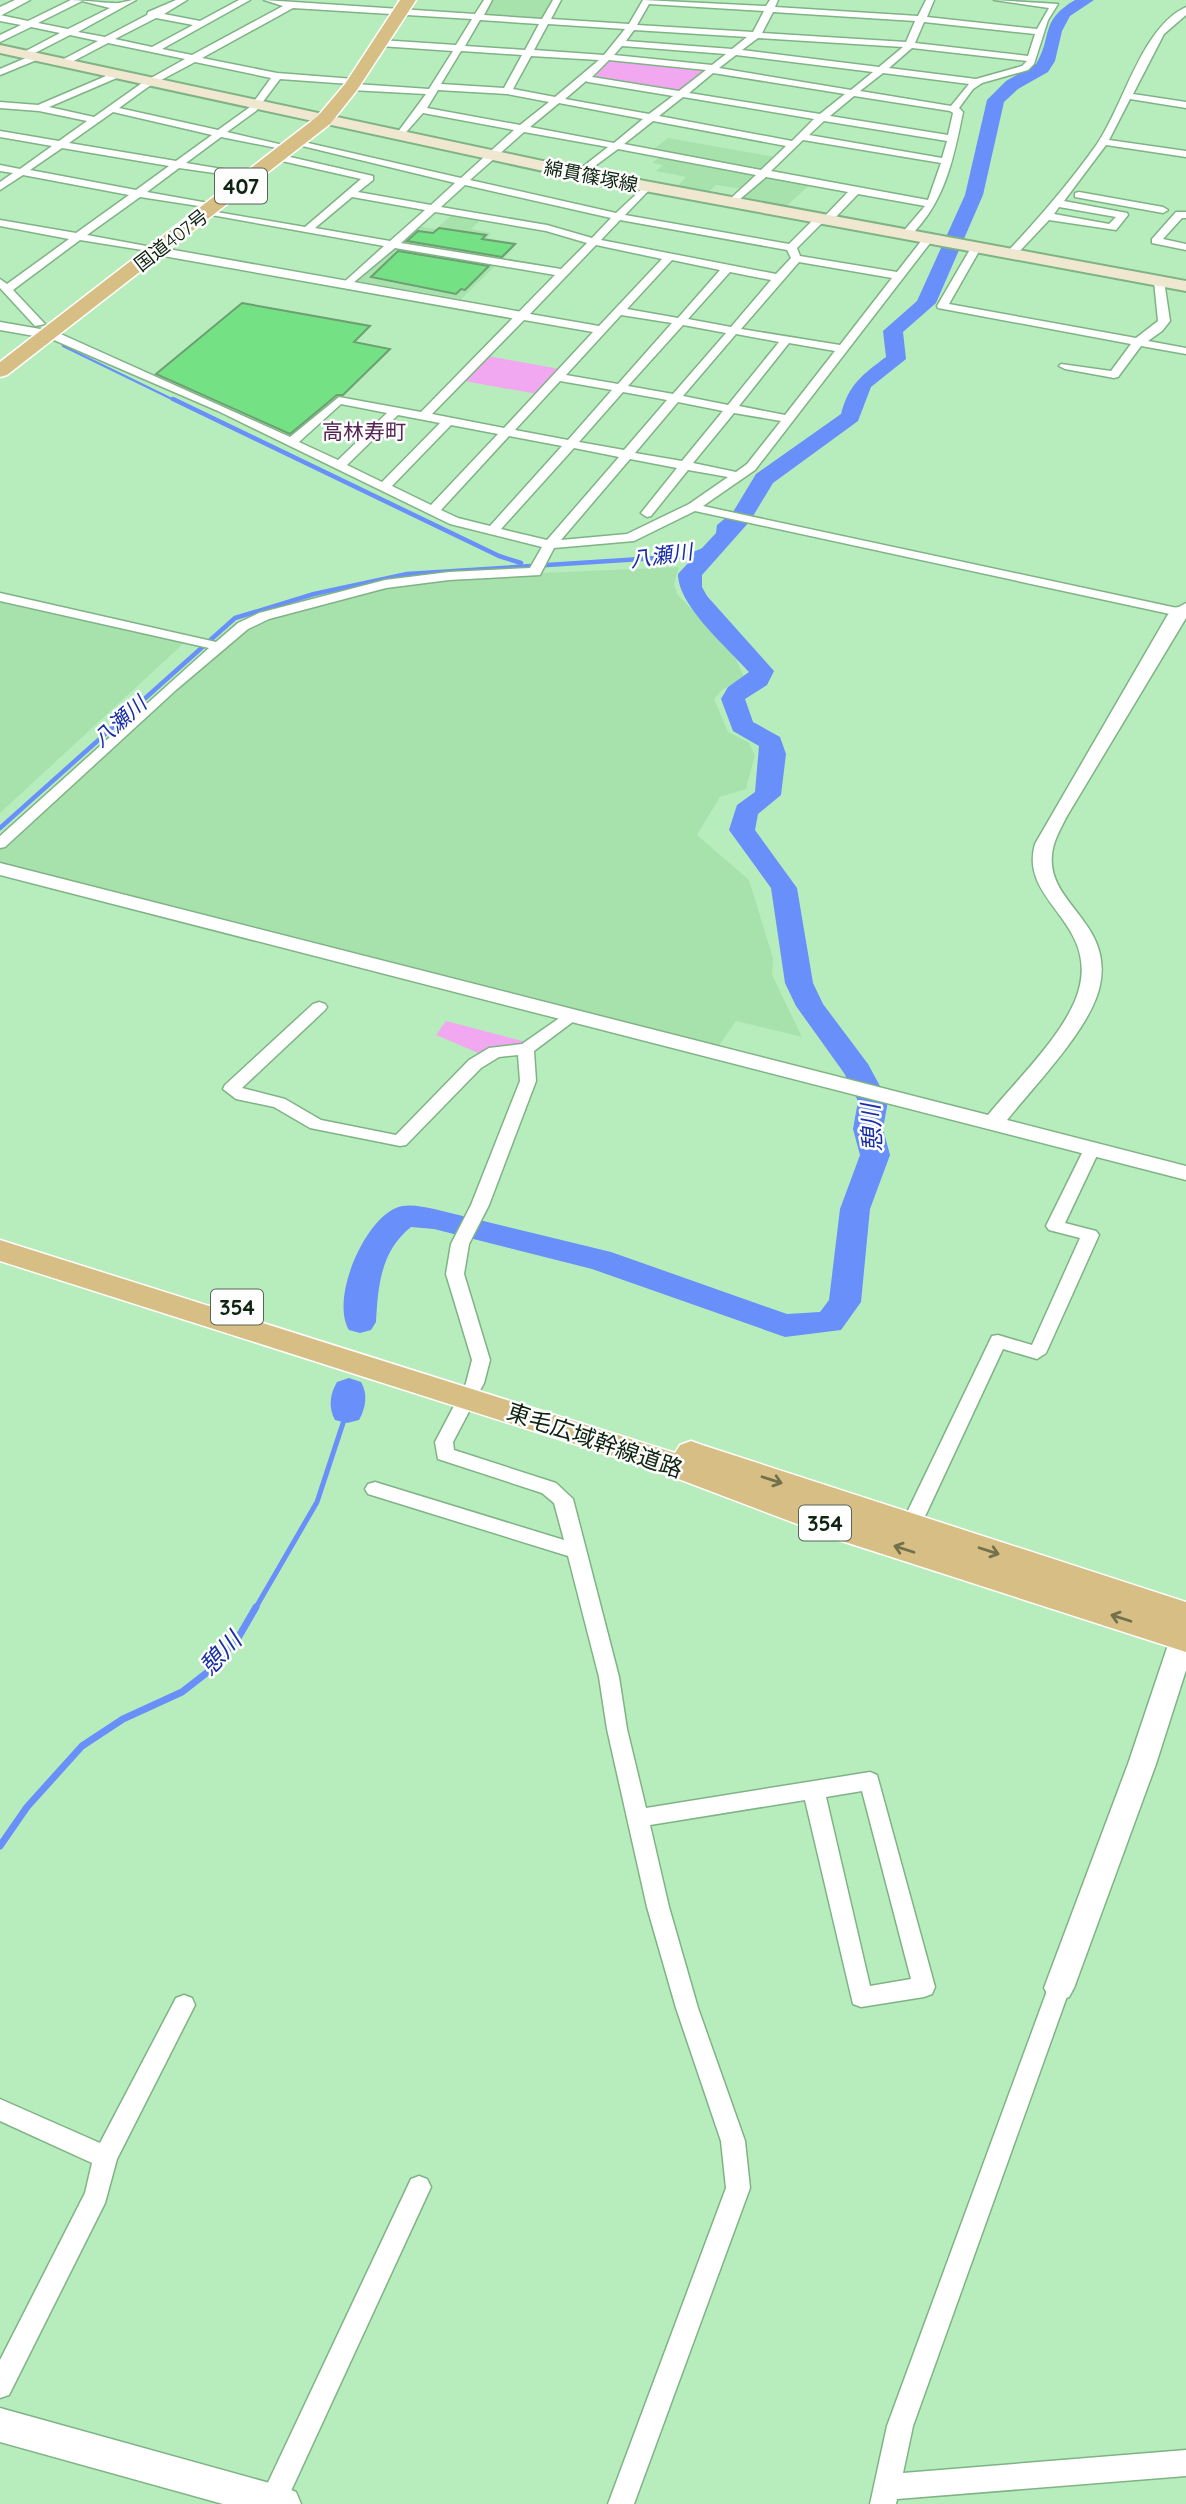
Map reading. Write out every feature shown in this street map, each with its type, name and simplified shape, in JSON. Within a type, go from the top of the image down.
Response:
[{"type":"highway","name":"国道407号","points":[[0,371],[43,329],[157,251],[324,120],[353,84],[404,6]]},
{"type":"highway","name":"東毛広域幹線道路","points":[[5,1238],[471,1390],[911,1525],[1185,1630]]},
{"type":"highway","name":"東毛広域幹線道路","points":[[471,1390],[658,1459],[742,1494],[856,1534],[1185,1630]]},
{"type":"main road","name":"綿貫篠塚線","points":[[0,49],[580,174],[1186,286]]},
{"type":"street","points":[[0,12],[24,0]]},
{"type":"street","points":[[0,39],[78,0]]},
{"type":"street","points":[[86,0],[118,7]]},
{"type":"street","points":[[64,63],[183,0]]},
{"type":"street","points":[[154,50],[246,0]]},
{"type":"street","points":[[268,0],[291,5],[404,6],[478,17],[911,45],[1032,59]]},
{"type":"street","points":[[400,136],[434,90],[488,0]]},
{"type":"street","points":[[507,91],[557,0]]},
{"type":"street","points":[[347,285],[522,129],[588,79],[634,27],[647,0],[772,4],[1040,32]]},
{"type":"street","points":[[733,202],[821,118],[911,45],[930,0]]},
{"type":"street","points":[[620,43],[735,52],[978,82],[1026,68],[1032,59],[1044,20],[1055,6],[998,0]]},
{"type":"street","points":[[580,174],[757,34],[772,4]]},
{"type":"street","points":[[0,72],[69,32],[118,7],[131,5]]},
{"type":"street","points":[[0,187],[151,82],[291,5]]},
{"type":"street","points":[[1012,253],[1057,204],[1103,142],[1160,33],[1186,10]]},
{"type":"street","points":[[143,12],[201,24]]},
{"type":"street","points":[[0,18],[277,76],[434,90],[507,91],[653,117],[944,161]]},
{"type":"street","points":[[1172,22],[1186,25]]},
{"type":"street","points":[[380,43],[607,58],[713,69],[953,109],[958,112],[953,139],[931,204],[907,233]]},
{"type":"street","points":[[39,108],[116,75]]},
{"type":"street","points":[[43,329],[4,285],[81,237],[221,133],[256,105],[277,76]]},
{"type":"street","points":[[588,79],[953,139]]},
{"type":"street","points":[[953,109],[978,82]]},
{"type":"street","points":[[1129,96],[1186,105]]},
{"type":"street","points":[[0,105],[39,108],[96,120]]},
{"type":"street","points":[[112,109],[287,150],[369,178],[307,230]]},
{"type":"street","points":[[421,110],[931,204]]},
{"type":"street","points":[[2,136],[252,177]]},
{"type":"street","points":[[1103,142],[1186,154]]},
{"type":"street","points":[[287,150],[464,180],[619,217],[899,276]]},
{"type":"street","points":[[0,168],[307,230],[564,273]]},
{"type":"street","points":[[424,416],[647,187]]},
{"type":"street","points":[[0,844],[217,646],[243,626],[264,616],[352,592],[449,576],[535,572],[540,556],[779,278],[794,253],[824,219],[856,190]]},
{"type":"street","points":[[1065,193],[1163,210]]},
{"type":"street","points":[[350,194],[547,228],[669,257],[779,278]]},
{"type":"street","points":[[1047,216],[1112,228],[1123,215],[1057,204]]},
{"type":"street","points":[[1186,215],[1180,214],[1156,241],[1186,247]]},
{"type":"street","points":[[0,223],[602,330]]},
{"type":"street","points":[[0,326],[43,329],[292,442],[454,521],[550,545],[630,538],[693,507],[740,476],[931,238]]},
{"type":"street","points":[[975,246],[942,306],[1186,351]]},
{"type":"street","points":[[433,511],[669,257]]},
{"type":"street","points":[[494,531],[678,321],[728,268]]},
{"type":"street","points":[[1065,366],[1114,374],[1138,342],[1158,329],[1164,321],[1158,281]]},
{"type":"street","points":[[619,311],[842,349]]},
{"type":"street","points":[[647,513],[786,340]]},
{"type":"street","points":[[558,377],[788,419]]},
{"type":"street","points":[[292,442],[340,400],[740,476]]},
{"type":"street","points":[[339,466],[395,411]]},
{"type":"street","points":[[384,487],[448,421]]},
{"type":"street","points":[[693,507],[1184,611],[1058,816],[1044,846],[1041,860],[1044,879],[1090,942],[1093,969],[1089,989],[1067,1028],[993,1123]]},
{"type":"street","points":[[0,597],[217,646]]},
{"type":"street","points":[[0,869],[1186,1173]]},
{"type":"street","points":[[319,1007],[231,1089],[242,1095],[279,1103],[316,1125],[400,1141],[475,1064],[495,1052],[526,1049],[574,1015]]},
{"type":"street","points":[[526,1049],[528,1080],[480,1205],[460,1244],[455,1273],[481,1360],[471,1390],[444,1442],[444,1454],[550,1488],[563,1499],[609,1677],[617,1729],[658,1907],[687,2008],[733,2141],[738,2188],[621,2504]]},
{"type":"street","points":[[911,1525],[998,1341],[1037,1353],[1090,1235],[1055,1226],[1092,1149]]},
{"type":"street","points":[[375,1489],[576,1551]]},
{"type":"street","points":[[1185,1630],[1142,1764],[900,2426],[884,2496],[1186,2463]]},
{"type":"street","points":[[639,1818],[870,1781],[924,1987],[861,1997],[814,1792]]},
{"type":"street","points":[[0,2386],[97,2194],[105,2157],[184,2005]]},
{"type":"street","points":[[0,2110],[105,2157]]},
{"type":"street","points":[[0,2425],[279,2502],[419,2187]]},
{"type":"shaded area","points":[[492,0],[554,0],[544,19],[483,16]]},
{"type":"shaded area","points":[[612,58],[707,69],[680,92],[593,78]]},
{"type":"shaded area","points":[[668,138],[775,157],[760,172],[651,151]]},
{"type":"shaded area","points":[[661,156],[758,174],[742,189],[716,185],[707,193],[676,188],[686,177],[656,171],[663,165],[652,163]]},
{"type":"shaded area","points":[[766,176],[811,184],[785,207],[741,199]]},
{"type":"shaded area","points":[[454,213],[483,218],[471,229],[491,233],[487,238],[518,243],[501,261],[397,243],[415,226],[436,229]]},
{"type":"shaded area","points":[[394,247],[497,264],[461,299],[357,281]]},
{"type":"shaded area","points":[[487,356],[560,369],[537,394],[464,381]]},
{"type":"shaded area","points":[[679,567],[674,584],[677,594],[721,640],[736,659],[744,677],[722,690],[714,699],[728,732],[748,742],[755,755],[746,789],[720,797],[697,835],[749,880],[773,958],[772,975],[802,1037],[736,1021],[718,1047],[0,865],[0,848],[237,634],[266,618],[363,591],[472,576]]},
{"type":"shaded area","points":[[0,602],[184,643],[0,813]]},
{"type":"shaded area","points":[[446,1021],[534,1044],[488,1057],[436,1035]]},
{"type":"building","points":[[439,228],[486,235],[482,239],[515,244],[502,257],[407,241],[418,231],[433,233]]},
{"type":"building","points":[[398,251],[489,266],[465,290],[461,289],[456,294],[371,277]]},
{"type":"building","points":[[242,303],[370,326],[354,342],[390,349],[343,395],[337,395],[290,434],[156,374]]},
{"type":"waterway","name":"憩川","points":[[360,1322],[369,1262],[382,1237],[405,1216],[434,1219],[600,1260],[785,1326],[830,1322],[845,1302],[855,1209],[875,1155],[868,1129],[873,1101],[858,1071],[810,1006],[799,983],[784,888],[742,830],[746,811],[768,795],[773,754],[771,742],[742,726],[733,699],[737,692],[758,680],[762,671],[697,599],[690,587],[690,574],[729,532],[725,530],[742,516],[764,479],[851,417],[856,394],[864,383],[896,359],[893,331],[926,303],[974,195],[996,100],[1012,85],[1042,68],[1047,61],[1054,31],[1064,13],[1086,0]]},
{"type":"waterway","points":[[63,346],[176,401]]},
{"type":"waterway","points":[[173,399],[499,556],[521,563]]},
{"type":"waterway","name":"八瀬川","points":[[0,828],[235,618],[314,594],[407,574],[688,556],[709,548],[725,530]]},
{"type":"waterway","name":"憩川","points":[[347,1411],[349,1390]]},
{"type":"waterway","name":"憩川","points":[[255,1609],[317,1502],[347,1411]]},
{"type":"waterway","name":"憩川","points":[[0,1846],[27,1807],[82,1746],[123,1719],[182,1692],[209,1671],[238,1638],[256,1607]]},
{"type":"district","name":"高林寿町","points":[[364,431]]}]
